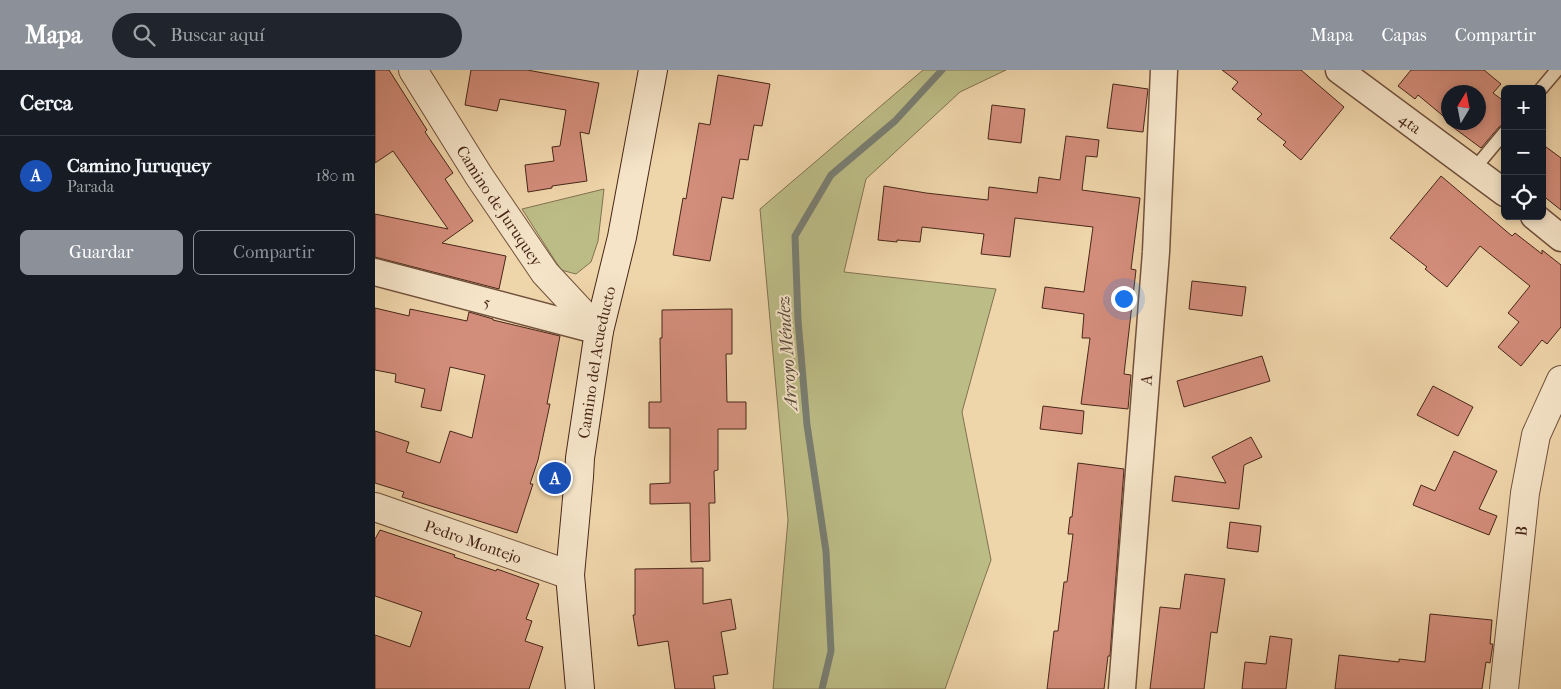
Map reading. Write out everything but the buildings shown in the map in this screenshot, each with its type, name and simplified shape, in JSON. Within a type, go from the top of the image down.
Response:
[{"type":"street","name":"Camino de Juruquey","points":[[413,70],[479,176],[545,273],[599,331]]},
{"type":"street","name":"Camino del Acueducto","points":[[580,689],[570,575],[580,458],[599,331],[622,237],[653,70]]},
{"type":"street","name":"A","points":[[1122,689],[1156,252],[1164,70]]},
{"type":"street","name":"4ta","points":[[1339,70],[1501,191]]},
{"type":"street","points":[[1539,220],[1561,238]]},
{"type":"street","name":"5","points":[[375,272],[599,331]]},
{"type":"street","name":"B","points":[[1504,689],[1525,493],[1536,435],[1561,380]]},
{"type":"street","name":"Pedro Montejo","points":[[375,506],[570,575]]},
{"type":"lane","points":[[1544,85],[1557,70]]},
{"type":"lane","points":[[1474,169],[1501,137]]},
{"type":"green space","points":[[923,70],[1006,70],[960,92],[866,179],[844,272],[996,289],[962,412],[991,560],[945,689],[773,689],[788,520],[760,209]]},
{"type":"green space","points":[[604,189],[598,241],[591,262],[576,274],[561,270],[522,209]]},
{"type":"waterway","name":"Arroyo Méndez","points":[[822,689],[831,651],[826,551],[807,425],[798,320],[795,236],[831,175],[895,121],[942,70]]},
{"type":"place","name":"Camino Juruquey","points":[[555,478]]}]
